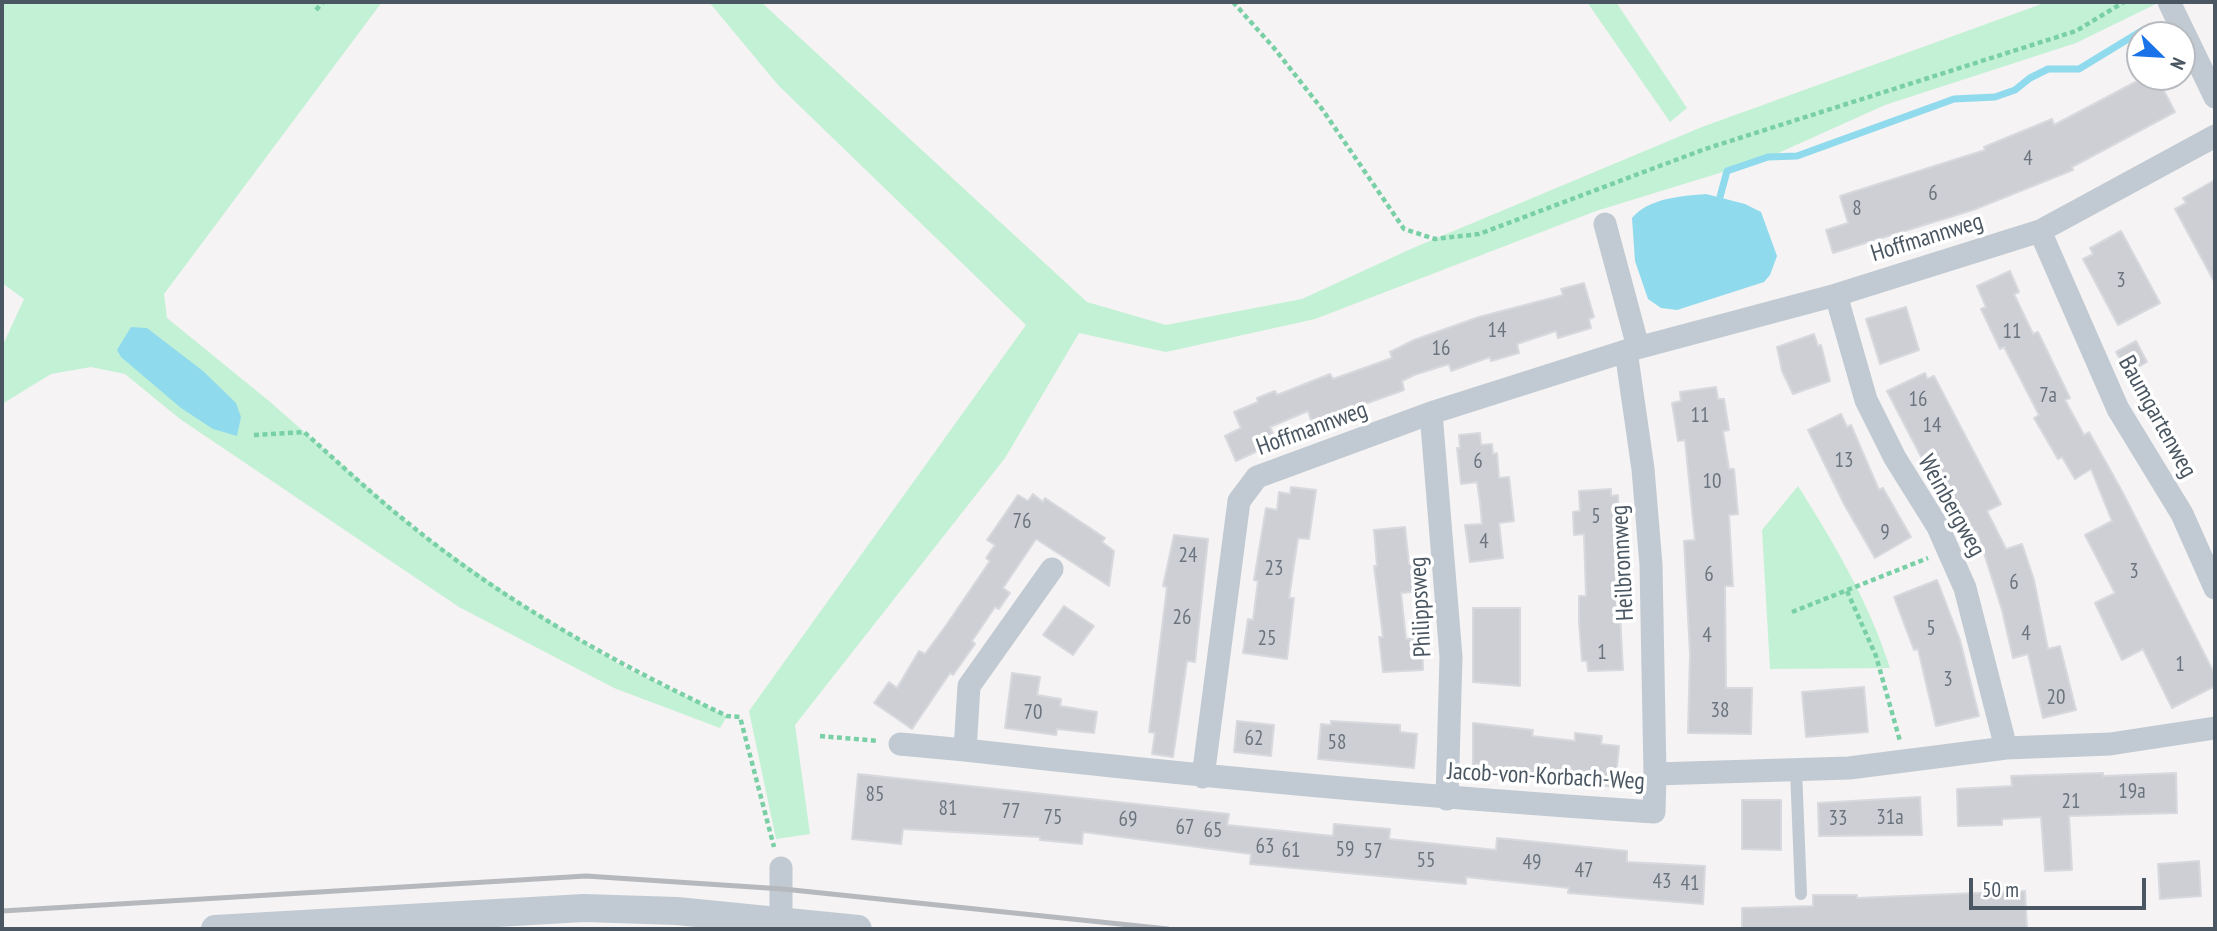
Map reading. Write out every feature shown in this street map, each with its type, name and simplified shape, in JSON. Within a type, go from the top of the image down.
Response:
[{"type":"street","points":[[2169,2],[2215,97]]},
{"type":"street","name":"Hoffmannweg","points":[[1203,777],[1239,501],[1257,477],[1431,413],[1632,349],[1836,295],[2040,231],[2215,136]]},
{"type":"street","points":[[1605,224],[1632,349]]},
{"type":"street","name":"Baumgartenweg","points":[[2040,231],[2118,409],[2182,514],[2215,588]]},
{"type":"street","name":"Weinbergweg","points":[[1836,295],[1866,400],[1895,458],[1938,527],[1965,588],[2006,748]]},
{"type":"street","name":"Heilbronnweg","points":[[1632,349],[1651,565],[1655,774]]},
{"type":"street","name":"Philippsweg","points":[[1431,413],[1451,657],[1447,799]]},
{"type":"street","points":[[965,750],[969,686],[1052,569]]},
{"type":"street","name":"Jacob-von-Korbach-Weg","points":[[900,744],[1203,777],[1447,799],[1654,812],[1655,774],[1849,768],[2006,748],[2110,744],[2215,728]]},
{"type":"street","points":[[781,868],[781,921]]},
{"type":"street","points":[[215,929],[531,919],[677,911],[858,929]]},
{"type":"lane","points":[[1796,770],[1801,894]]},
{"type":"path","points":[[316,10],[323,2]]},
{"type":"path","points":[[1233,2],[1274,47],[1322,109],[1404,229],[1435,239],[1479,234],[1705,149],[2076,31],[2124,2]]},
{"type":"path","points":[[254,435],[304,432],[414,528],[523,605],[624,667],[727,716],[740,717],[781,868]]},
{"type":"path","points":[[1792,612],[1948,550]]},
{"type":"path","points":[[1847,591],[1876,656],[1900,736],[1902,761]]},
{"type":"path","points":[[820,736],[900,744]]},
{"type":"green space","points":[[2,2],[382,2],[164,294],[167,318],[269,401],[414,528],[523,605],[624,667],[727,716],[720,728],[614,688],[459,607],[180,419],[125,374],[91,367],[51,374],[2,404],[2,347],[24,299],[2,283]]},
{"type":"green space","points":[[709,2],[761,2],[1087,302],[1166,325],[1302,299],[1413,248],[1702,127],[2047,2],[2160,2],[2076,43],[1885,105],[1765,159],[1596,211],[1315,319],[1166,352],[1079,333],[1005,458],[795,725],[810,834],[776,839],[749,711],[1026,325],[778,85]]},
{"type":"green space","points":[[1587,2],[1616,2],[1687,108],[1670,122]]},
{"type":"green space","points":[[1798,486],[1850,574],[1872,620],[1890,668],[1770,669],[1762,530]]},
{"type":"water","points":[[1706,194],[1745,204],[1761,212],[1777,256],[1770,275],[1764,282],[1677,310],[1661,308],[1648,299],[1635,261],[1632,218],[1656,202]]},
{"type":"water","points":[[131,327],[147,328],[203,371],[236,403],[241,417],[237,436],[213,429],[181,408],[121,357],[117,350]]},
{"type":"building","points":[[2126,87],[2126,91],[2164,91],[2175,112],[2072,167],[2073,170],[1973,210],[1833,253],[1826,230],[1848,223],[1840,196],[1985,150],[1984,147],[2052,119],[2054,125]]},
{"type":"building","points":[[2215,180],[2215,283],[2175,209],[2186,203],[2183,198]]},
{"type":"building","points":[[2121,231],[2160,303],[2118,325],[2083,259],[2093,254],[2090,248]]},
{"type":"building","points":[[2010,271],[2019,292],[2014,294],[2033,334],[2038,332],[2070,398],[2065,400],[2084,435],[2089,432],[2123,493],[2215,675],[2215,686],[2172,708],[2143,649],[2122,660],[2095,603],[2115,593],[2085,535],[2112,521],[2091,469],[2075,479],[2062,457],[2058,459],[2034,418],[2039,415],[2004,347],[2000,349],[1981,309],[1986,307],[1977,286]]},
{"type":"building","points":[[1584,283],[1594,317],[1589,319],[1591,328],[1558,338],[1556,331],[1517,344],[1519,353],[1491,361],[1490,357],[1451,371],[1449,364],[1414,375],[1402,381],[1404,390],[1312,423],[1308,411],[1270,427],[1277,442],[1236,461],[1225,436],[1241,428],[1234,412],[1258,402],[1257,398],[1275,391],[1277,395],[1330,374],[1333,379],[1392,358],[1390,352],[1414,340],[1479,317],[1563,295],[1561,289]]},
{"type":"building","points":[[1906,307],[1919,350],[1880,364],[1866,319]]},
{"type":"building","points":[[1814,334],[1818,346],[1821,345],[1830,381],[1793,394],[1782,371],[1777,347]]},
{"type":"building","points":[[2136,341],[2147,362],[2128,373],[2116,352]]},
{"type":"building","points":[[1925,373],[1927,379],[1934,376],[2001,504],[1987,511],[2006,549],[2022,544],[2034,580],[2048,649],[2060,646],[2076,710],[2043,718],[2028,654],[2013,658],[2002,610],[1977,531],[1970,534],[1935,469],[1929,472],[1887,391]]},
{"type":"building","points":[[1716,387],[1718,399],[1724,399],[1729,430],[1723,431],[1729,469],[1734,469],[1738,514],[1729,515],[1733,586],[1725,586],[1726,688],[1752,688],[1751,734],[1688,733],[1690,654],[1684,541],[1695,540],[1685,440],[1678,441],[1672,403],[1681,401],[1680,392]]},
{"type":"building","points":[[1841,414],[1847,427],[1851,425],[1879,490],[1883,488],[1911,537],[1875,558],[1844,504],[1808,430]]},
{"type":"building","points":[[1480,433],[1481,445],[1492,444],[1493,454],[1497,453],[1499,478],[1509,477],[1514,521],[1499,523],[1503,558],[1470,562],[1465,525],[1482,524],[1480,502],[1477,482],[1461,484],[1457,448],[1460,448],[1459,435]]},
{"type":"building","points":[[1291,487],[1316,490],[1309,539],[1298,538],[1289,598],[1294,598],[1287,659],[1243,653],[1248,619],[1253,620],[1258,581],[1254,580],[1266,508],[1277,510],[1279,492],[1290,494]]},
{"type":"building","points":[[1611,489],[1611,496],[1618,495],[1619,521],[1614,522],[1616,557],[1623,557],[1624,596],[1619,596],[1623,670],[1588,671],[1587,661],[1582,661],[1579,622],[1579,596],[1586,596],[1584,534],[1574,535],[1573,512],[1580,511],[1579,491]]},
{"type":"building","points":[[1033,494],[1043,502],[1045,498],[1105,538],[1102,542],[1114,551],[1109,586],[1036,539],[1003,588],[1010,593],[999,609],[995,607],[972,641],[975,644],[953,675],[950,673],[912,729],[874,703],[889,682],[897,688],[919,651],[925,654],[947,624],[990,561],[986,558],[995,545],[987,540],[1018,495],[1028,501]]},
{"type":"building","points":[[1405,527],[1409,564],[1417,563],[1420,591],[1401,593],[1406,639],[1422,639],[1423,670],[1383,672],[1379,637],[1383,637],[1374,566],[1377,566],[1374,530]]},
{"type":"building","points":[[1174,535],[1208,539],[1195,662],[1187,661],[1173,757],[1152,754],[1155,733],[1149,732],[1167,587],[1163,586]]},
{"type":"building","points":[[1937,580],[1960,640],[1979,716],[1936,726],[1918,649],[1914,650],[1894,597]]},
{"type":"building","points":[[1064,606],[1094,626],[1073,655],[1043,635]]},
{"type":"building","points":[[1473,608],[1520,608],[1520,686],[1473,682]]},
{"type":"building","points":[[1012,673],[1040,677],[1037,695],[1061,699],[1060,706],[1097,712],[1094,733],[1057,729],[1056,735],[1005,728]]},
{"type":"building","points":[[1864,687],[1868,732],[1806,737],[1802,692]]},
{"type":"building","points":[[1237,721],[1274,725],[1271,756],[1234,752]]},
{"type":"building","points":[[1331,721],[1400,725],[1400,732],[1417,734],[1414,768],[1318,759],[1321,724],[1331,725]]},
{"type":"building","points":[[1473,723],[1533,730],[1532,736],[1575,741],[1575,733],[1602,736],[1601,744],[1619,746],[1615,787],[1473,772]]},
{"type":"building","points":[[2103,773],[2103,776],[2176,773],[2177,813],[2069,816],[2072,870],[2045,871],[2041,817],[2002,819],[2002,825],[1958,826],[1957,789],[2012,786],[2011,776]]},
{"type":"building","points":[[858,774],[1229,814],[1227,825],[1333,836],[1334,824],[1390,829],[1389,839],[1496,850],[1497,838],[1627,851],[1627,862],[1705,866],[1703,904],[1568,893],[1569,888],[1466,877],[1466,884],[1250,864],[1251,854],[1083,832],[1082,844],[1040,840],[1040,837],[903,829],[901,844],[852,839]]},
{"type":"building","points":[[1920,797],[1922,835],[1819,836],[1818,803]]},
{"type":"building","points":[[1742,800],[1781,800],[1781,850],[1742,849]]},
{"type":"building","points":[[2199,861],[2201,896],[2160,899],[2158,864]]},
{"type":"building","points":[[2025,891],[2027,928],[1742,929],[1742,908],[1813,906],[1813,895],[1857,895],[1857,898]]},
{"type":"waterway","points":[[1720,197],[1727,171],[1768,157],[1797,156],[1954,99],[1995,97],[2015,90],[2048,69],[2079,69],[2126,40]]},
{"type":"railway","points":[[2,911],[586,876],[783,889],[1168,929]]}]
